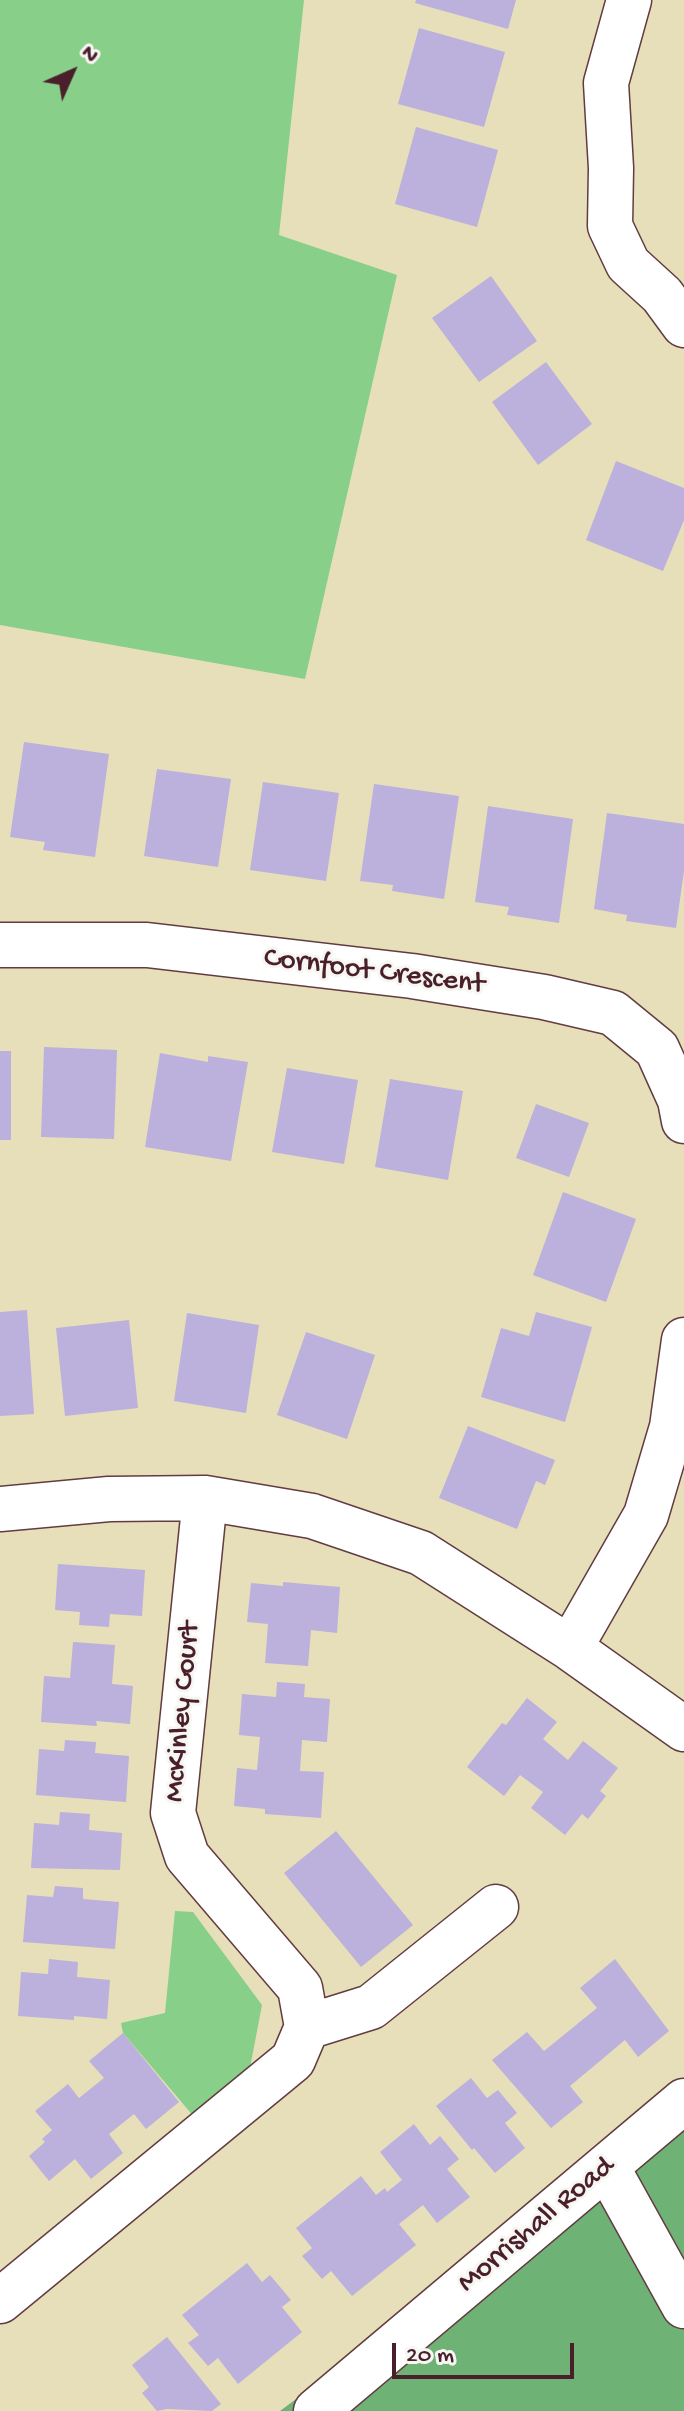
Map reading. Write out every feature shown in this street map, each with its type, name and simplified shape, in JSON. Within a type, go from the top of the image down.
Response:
[{"type":"street","points":[[629,0],[606,83],[611,168],[610,226],[628,264],[662,295],[684,325]]},
{"type":"street","name":"Cornfoot Crescent","points":[[0,945],[147,945],[412,976],[544,997],[613,1013],[657,1049],[680,1100],[684,1121]]},
{"type":"street","points":[[570,1648],[646,1515],[672,1427],[684,1340]]},
{"type":"street","points":[[0,1509],[109,1499],[205,1498],[312,1516],[421,1553],[570,1648],[684,1729]]},
{"type":"street","name":"McKinley Court","points":[[205,1498],[173,1813],[187,1856],[300,1988],[307,2027]]},
{"type":"street","points":[[0,2301],[293,2060],[307,2027],[371,2007],[496,1907]]},
{"type":"street","name":"Morrishall Road","points":[[316,2411],[684,2101]]},
{"type":"street","points":[[607,2167],[684,2306]]},
{"type":"green space","points":[[0,0],[304,0],[279,235],[397,275],[305,679],[0,625]]},
{"type":"green space","points":[[175,1911],[193,1912],[262,2005],[250,2068],[195,2118],[123,2033],[121,2023],[165,2013]]},
{"type":"green space","points":[[684,2101],[684,2411],[280,2411],[607,2167]]},
{"type":"building","points":[[416,0],[516,0],[508,29],[415,3]]},
{"type":"building","points":[[419,28],[505,52],[484,127],[398,104]]},
{"type":"building","points":[[416,127],[498,150],[477,227],[395,204]]},
{"type":"building","points":[[491,276],[537,341],[479,382],[432,318]]},
{"type":"building","points":[[546,362],[592,424],[538,465],[492,402]]},
{"type":"building","points":[[616,461],[684,488],[684,520],[663,571],[586,540]]},
{"type":"building","points":[[24,742],[109,754],[95,857],[43,850],[45,842],[10,837]]},
{"type":"building","points":[[157,769],[231,779],[218,867],[144,856]]},
{"type":"building","points":[[263,782],[339,793],[326,881],[250,870]]},
{"type":"building","points":[[374,784],[459,796],[444,899],[392,891],[393,885],[360,881]]},
{"type":"building","points":[[488,806],[573,819],[559,923],[507,915],[509,907],[475,902]]},
{"type":"building","points":[[607,813],[684,824],[684,871],[676,928],[626,921],[627,915],[594,909]]},
{"type":"building","points":[[44,1047],[117,1050],[114,1139],[41,1137]]},
{"type":"building","points":[[0,1051],[11,1051],[11,1140],[0,1140]]},
{"type":"building","points":[[160,1053],[208,1062],[208,1056],[248,1062],[231,1161],[145,1147]]},
{"type":"building","points":[[287,1068],[358,1080],[344,1164],[272,1152]]},
{"type":"building","points":[[390,1079],[463,1091],[448,1180],[375,1167]]},
{"type":"building","points":[[536,1104],[589,1123],[569,1177],[516,1158]]},
{"type":"building","points":[[563,1192],[636,1219],[606,1302],[533,1275]]},
{"type":"building","points":[[27,1310],[34,1414],[0,1416],[0,1312]]},
{"type":"building","points":[[536,1312],[592,1327],[565,1422],[481,1397],[501,1328],[529,1336]]},
{"type":"building","points":[[187,1313],[259,1325],[246,1413],[174,1401]]},
{"type":"building","points":[[129,1320],[138,1408],[65,1416],[56,1328]]},
{"type":"building","points":[[306,1332],[375,1355],[347,1439],[277,1415]]},
{"type":"building","points":[[468,1426],[555,1460],[545,1485],[536,1481],[517,1529],[439,1498]]},
{"type":"building","points":[[58,1564],[145,1570],[142,1616],[110,1614],[109,1627],[79,1625],[80,1612],[55,1610]]},
{"type":"building","points":[[283,1582],[340,1587],[337,1633],[311,1630],[308,1666],[265,1663],[268,1624],[247,1622],[251,1583],[283,1586]]},
{"type":"building","points":[[73,1642],[115,1645],[112,1684],[133,1686],[130,1724],[96,1721],[97,1726],[41,1722],[44,1676],[70,1678]]},
{"type":"building","points":[[277,1682],[305,1684],[304,1697],[330,1699],[327,1742],[302,1740],[300,1771],[324,1772],[321,1818],[265,1814],[265,1809],[234,1806],[237,1768],[257,1770],[260,1737],[239,1735],[242,1694],[276,1697]]},
{"type":"building","points":[[527,1698],[557,1722],[543,1739],[568,1760],[583,1741],[618,1768],[600,1791],[606,1796],[588,1819],[582,1814],[565,1835],[531,1808],[543,1792],[520,1775],[504,1796],[467,1767],[502,1723],[506,1725]]},
{"type":"building","points":[[65,1740],[96,1742],[95,1753],[129,1756],[126,1802],[36,1795],[39,1749],[64,1751]]},
{"type":"building","points":[[60,1812],[90,1814],[89,1830],[122,1833],[120,1870],[31,1868],[34,1823],[59,1825]]},
{"type":"building","points":[[336,1831],[413,1925],[361,1967],[284,1873]]},
{"type":"building","points":[[55,1886],[83,1888],[83,1899],[119,1902],[115,1949],[23,1942],[27,1895],[53,1897]]},
{"type":"building","points":[[49,1959],[78,1962],[77,1977],[110,1980],[107,2019],[18,2016],[21,1972],[48,1974]]},
{"type":"building","points":[[615,1959],[669,2031],[638,2057],[625,2040],[570,2086],[583,2102],[551,2128],[492,2060],[527,2032],[544,2051],[597,2008],[580,1988]]},
{"type":"building","points":[[123,2033],[179,2102],[146,2129],[134,2114],[109,2134],[123,2153],[91,2179],[75,2159],[49,2181],[29,2156],[45,2142],[42,2139],[52,2130],[35,2111],[68,2084],[79,2098],[104,2078],[89,2061]]},
{"type":"building","points":[[471,2078],[487,2098],[498,2090],[517,2113],[505,2123],[525,2148],[495,2173],[436,2106]]},
{"type":"building","points":[[414,2124],[430,2145],[440,2136],[459,2159],[447,2169],[470,2197],[437,2223],[423,2205],[399,2224],[416,2245],[352,2296],[331,2271],[322,2279],[302,2256],[312,2248],[296,2228],[361,2176],[376,2195],[385,2188],[387,2192],[402,2180],[380,2152]]},
{"type":"building","points":[[247,2263],[262,2282],[270,2275],[291,2300],[282,2307],[302,2332],[238,2384],[218,2358],[208,2366],[188,2343],[199,2335],[182,2315]]},
{"type":"building","points":[[167,2337],[221,2404],[212,2411],[157,2411],[142,2393],[149,2387],[132,2365]]}]
